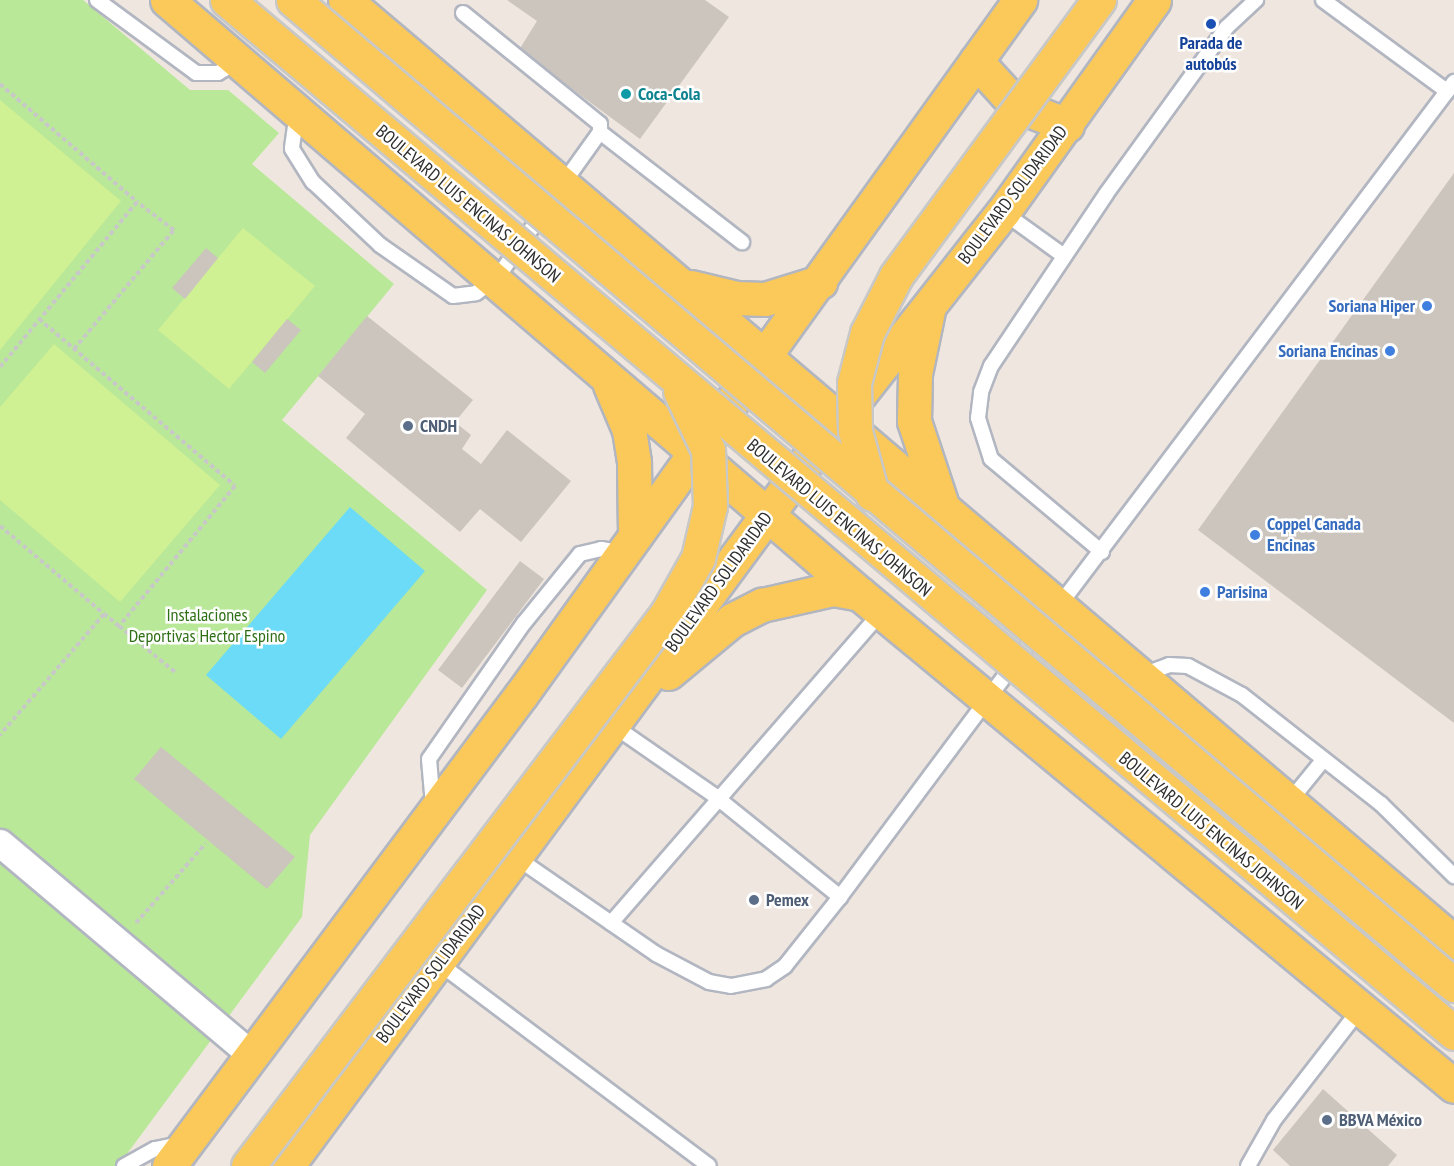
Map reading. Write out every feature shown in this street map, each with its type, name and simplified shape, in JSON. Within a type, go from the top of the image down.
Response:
[{"type":"main road","points":[[167,0],[497,278],[695,456],[766,516],[988,694],[1454,1086]]},
{"type":"main road","name":"BOULEVARD LUIS ENCINAS JOHNSON","points":[[227,0],[1040,688],[1454,1033]]},
{"type":"main road","points":[[293,0],[1454,986]]},
{"type":"main road","points":[[345,0],[841,418],[1058,607],[1288,802],[1453,937]]},
{"type":"main road","points":[[177,1155],[695,456],[1020,0]]},
{"type":"main road","points":[[1040,688],[919,562],[882,517],[865,478],[855,431],[854,383],[867,333],[896,276],[1099,0]]},
{"type":"main road","name":"BOULEVARD SOLIDARIDAD","points":[[287,1166],[440,964],[766,516],[930,301],[1003,212],[1154,0]]},
{"type":"main road","points":[[976,61],[1016,105],[1066,125]]},
{"type":"main road","points":[[248,1166],[667,613],[698,558],[710,506],[708,450],[685,399],[517,190]]},
{"type":"main road","points":[[680,283],[726,297],[765,299],[820,282]]},
{"type":"main road","points":[[930,301],[915,374],[914,421],[944,509]]},
{"type":"main road","points":[[606,375],[629,430],[629,544]]},
{"type":"main road","points":[[620,718],[732,620],[762,605],[833,589],[872,602]]},
{"type":"street","points":[[0,843],[252,1055]]},
{"type":"lane","points":[[97,0],[196,74],[218,73],[238,60]]},
{"type":"lane","points":[[1102,552],[1004,474],[981,442],[979,426],[991,366],[1064,256],[1227,27],[1256,0]]},
{"type":"lane","points":[[518,858],[611,923],[685,971],[709,982],[748,985],[785,966],[840,897],[988,694],[1102,552],[1451,86],[1323,0]]},
{"type":"lane","points":[[463,14],[596,117],[600,132],[742,242]]},
{"type":"lane","points":[[298,110],[292,132],[299,164],[380,245],[453,296],[476,293],[497,278],[600,132]]},
{"type":"lane","points":[[1003,212],[1064,256]]},
{"type":"lane","points":[[611,923],[872,602]]},
{"type":"lane","points":[[1140,676],[1169,665],[1215,678],[1324,759],[1433,850],[1454,876]]},
{"type":"lane","points":[[620,718],[840,897]]},
{"type":"lane","points":[[1288,802],[1324,759]]},
{"type":"lane","points":[[440,964],[709,1166]]},
{"type":"lane","points":[[1248,1166],[1274,1120],[1361,1008]]},
{"type":"lane","points":[[124,1166],[155,1149],[177,1155]]},
{"type":"path","points":[[0,84],[137,202],[174,230],[74,349]]},
{"type":"path","points":[[0,367],[137,202]]},
{"type":"path","points":[[39,319],[235,486],[119,626]]},
{"type":"path","points":[[0,526],[176,673]]},
{"type":"path","points":[[0,735],[104,614]]},
{"type":"path","points":[[118,944],[206,843]]},
{"type":"green space","name":"Instalaciones Deportivas Hector Espino","points":[[0,0],[83,0],[190,90],[228,90],[279,133],[252,164],[394,284],[282,420],[487,590],[310,835],[302,917],[118,1166],[0,1166]]},
{"type":"green space","points":[[0,100],[121,201],[0,350]]},
{"type":"green space","points":[[243,228],[315,286],[229,389],[158,330]]},
{"type":"green space","points":[[54,344],[220,485],[120,602],[0,500],[0,407]]},
{"type":"water","points":[[350,507],[425,571],[281,739],[206,675]]},
{"type":"building","name":"Coca-Cola","points":[[507,0],[705,0],[729,17],[640,139],[519,50],[537,21]]},
{"type":"building","name":"Soriana Encinas","points":[[1454,173],[1454,723],[1198,530]]},
{"type":"building","points":[[206,248],[218,258],[185,299],[172,288]]},
{"type":"building","name":"CNDH","points":[[367,316],[473,400],[455,422],[471,435],[462,449],[481,464],[507,430],[571,481],[521,542],[480,509],[460,532],[346,438],[365,414],[318,376]]},
{"type":"building","points":[[287,319],[301,330],[265,373],[252,362]]},
{"type":"building","points":[[520,561],[544,579],[462,688],[438,670]]},
{"type":"building","points":[[161,747],[295,857],[267,889],[134,779]]},
{"type":"building","name":"BBVA México","points":[[1323,1089],[1397,1155],[1388,1166],[1290,1166],[1273,1150]]},
{"type":"place","name":"Parada de autobús","points":[[1211,24]]},
{"type":"place","name":"Coca-Cola","points":[[626,94]]},
{"type":"place","name":"Soriana Hiper","points":[[1427,306]]},
{"type":"place","name":"Soriana Encinas","points":[[1390,351]]},
{"type":"place","name":"CNDH","points":[[408,426]]},
{"type":"place","name":"Coppel Canada Encinas","points":[[1255,535]]},
{"type":"place","name":"Parisina","points":[[1205,592]]},
{"type":"place","name":"Pemex","points":[[754,900]]},
{"type":"place","name":"BBVA México","points":[[1327,1120]]}]
